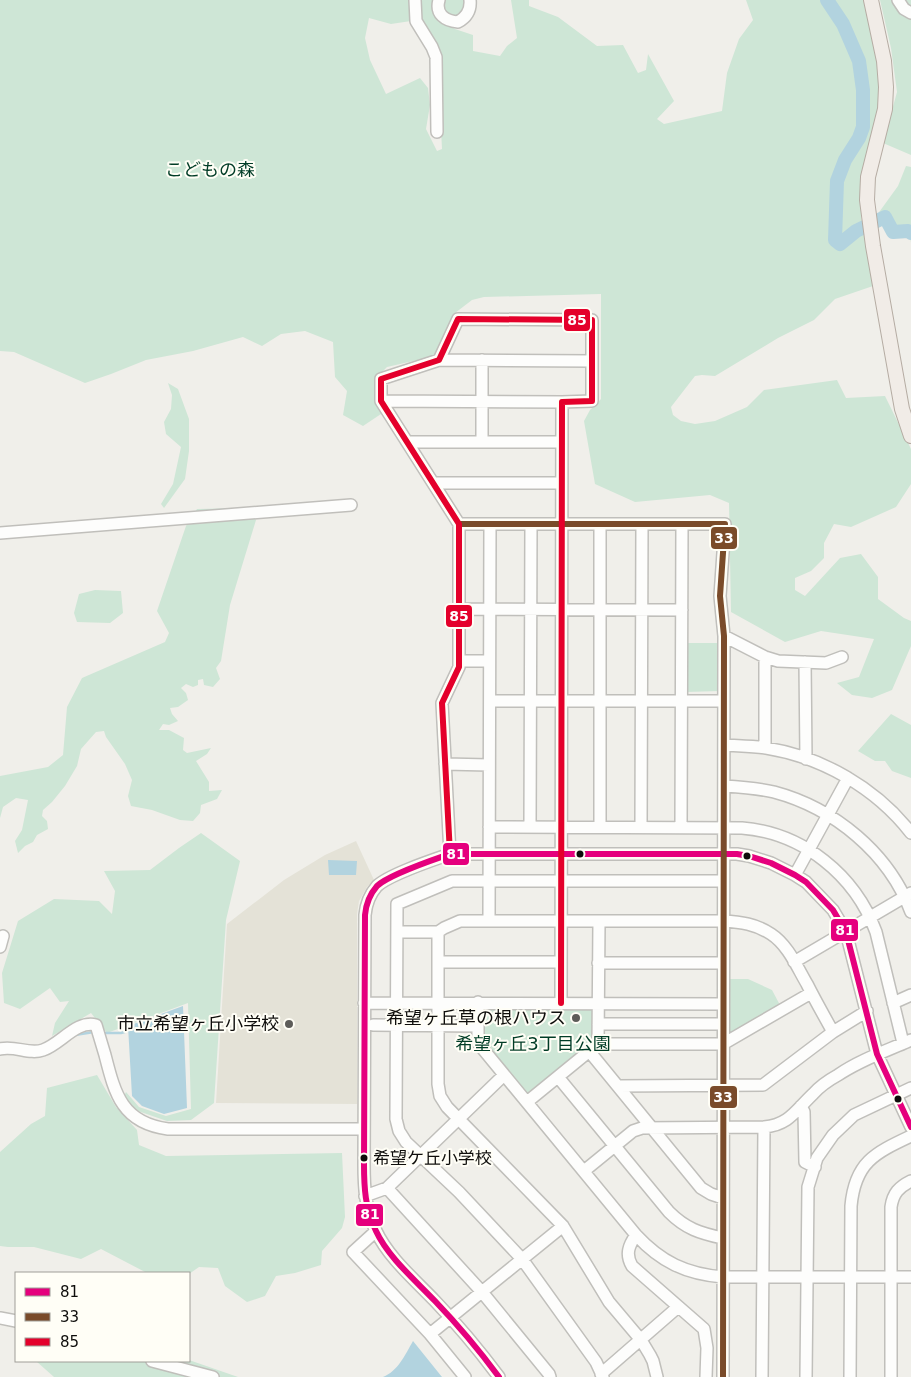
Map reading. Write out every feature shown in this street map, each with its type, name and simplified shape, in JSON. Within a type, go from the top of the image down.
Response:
[{"type":"main road","points":[[871,0],[884,62],[886,87],[885,109],[868,177],[868,211],[902,409],[911,436]]},
{"type":"street","points":[[415,0],[416,21],[436,57],[437,132]]},
{"type":"street","points":[[439,0],[437,6],[445,19],[458,22],[468,14],[470,0]]},
{"type":"street","points":[[898,0],[911,13]]},
{"type":"street","points":[[381,401],[592,401],[592,320],[458,320],[439,360]]},
{"type":"street","points":[[450,854],[442,703],[459,667],[459,524],[381,401],[381,379],[439,360],[592,361]]},
{"type":"street","points":[[482,360],[482,442]]},
{"type":"street","points":[[561,1003],[562,402]]},
{"type":"street","points":[[407,442],[562,442]]},
{"type":"street","points":[[433,483],[562,483]]},
{"type":"street","points":[[0,532],[351,505]]},
{"type":"street","points":[[459,524],[724,524],[720,596],[724,636],[723,1377]]},
{"type":"street","points":[[489,921],[490,524]]},
{"type":"street","points":[[530,827],[531,524]]},
{"type":"street","points":[[600,524],[600,827]]},
{"type":"street","points":[[641,827],[642,524]]},
{"type":"street","points":[[681,827],[682,524]]},
{"type":"street","points":[[458,609],[682,610]]},
{"type":"street","points":[[724,636],[765,657],[785,662],[826,663],[842,657]]},
{"type":"street","points":[[765,657],[765,748]]},
{"type":"street","points":[[459,661],[490,660]]},
{"type":"street","points":[[805,662],[806,759]]},
{"type":"street","points":[[490,700],[724,701]]},
{"type":"street","points":[[724,745],[765,748],[806,759],[848,778],[879,800],[911,833]]},
{"type":"street","points":[[445,764],[489,765]]},
{"type":"street","points":[[795,875],[848,778]]},
{"type":"street","points":[[724,786],[745,787],[774,792],[800,800],[843,825],[876,855],[908,895],[911,912]]},
{"type":"street","points":[[489,827],[724,827],[759,830],[785,838],[809,849],[828,863],[849,884],[870,918],[876,932],[893,1002],[907,1042],[847,1069],[831,1079],[782,1123],[764,1127],[652,1127],[637,1129],[584,1171]]},
{"type":"street","points":[[498,1377],[484,1357],[451,1318],[389,1252],[376,1232],[367,1208],[364,1164],[365,915],[368,901],[373,892],[378,885],[389,878],[450,854],[724,854],[749,856],[771,863],[806,882],[833,910],[846,932],[878,1054],[911,1126]]},
{"type":"street","points":[[678,1306],[602,1376],[596,1362],[522,1259],[460,1192],[406,1142],[397,1125],[397,904],[452,881],[723,881]]},
{"type":"street","points":[[794,962],[908,895]]},
{"type":"street","points":[[397,932],[438,932],[460,921],[723,922],[748,924],[770,934],[783,945],[833,1032]]},
{"type":"street","points":[[598,922],[598,1024],[594,1048],[618,1086],[701,1188],[723,1198]]},
{"type":"street","points":[[438,932],[438,1089],[443,1102],[563,1226],[609,1302],[641,1340],[653,1360],[657,1377]]},
{"type":"street","points":[[438,962],[561,962]]},
{"type":"street","points":[[598,963],[723,962]]},
{"type":"street","points":[[527,1102],[594,1048],[723,1044],[811,993]]},
{"type":"street","points":[[893,1002],[911,995]]},
{"type":"street","points":[[364,1002],[723,1004]]},
{"type":"street","points":[[478,1002],[478,1043],[636,1235],[655,1253],[675,1266],[704,1276],[723,1277],[911,1277]]},
{"type":"street","points":[[618,1086],[762,1085],[833,1032],[867,1011]]},
{"type":"street","points":[[0,1049],[11,1047],[34,1051],[42,1050],[49,1048],[74,1030],[90,1024],[96,1025],[117,1096],[128,1111],[151,1125],[168,1129],[364,1129]]},
{"type":"street","points":[[598,1024],[723,1024]]},
{"type":"street","points":[[373,1025],[478,1026]]},
{"type":"street","points":[[365,1196],[387,1188],[504,1075]]},
{"type":"street","points":[[558,1077],[674,1217],[696,1231],[722,1238]]},
{"type":"street","points":[[806,1377],[808,1187],[814,1166],[817,1158],[833,1135],[854,1116],[911,1088]]},
{"type":"street","points":[[801,1106],[804,1112],[805,1162],[814,1166]]},
{"type":"street","points":[[762,1377],[764,1127]]},
{"type":"street","points":[[850,1377],[850,1206],[852,1195],[862,1169],[873,1157],[884,1149],[911,1136]]},
{"type":"street","points":[[891,1377],[891,1203],[898,1189],[911,1181]]},
{"type":"street","points":[[387,1188],[482,1292],[550,1377]]},
{"type":"street","points":[[430,1334],[563,1226]]},
{"type":"street","points":[[376,1232],[353,1252],[430,1334],[465,1377]]},
{"type":"street","points":[[636,1235],[628,1251],[630,1262],[636,1270],[704,1329],[707,1348],[706,1377]]},
{"type":"street","points":[[0,1318],[15,1321]]},
{"type":"street","points":[[156,1362],[213,1377]]},
{"type":"shaded area","name":"市立希望ヶ丘小学校","points":[[356,841],[374,880],[367,887],[359,901],[357,914],[357,1104],[216,1103],[227,924],[284,880],[325,855]]},
{"type":"green space","name":"こどもの森","points":[[0,0],[411,0],[411,21],[391,24],[369,18],[365,38],[370,60],[386,94],[420,78],[428,88],[430,105],[426,129],[437,151],[442,149],[439,90],[424,25],[418,10],[418,0],[435,0],[440,20],[455,29],[473,35],[473,51],[500,56],[507,46],[517,38],[511,0],[529,0],[529,6],[558,17],[597,46],[623,45],[638,73],[646,70],[648,54],[674,101],[657,119],[664,124],[722,111],[727,73],[739,39],[753,20],[746,0],[867,0],[879,64],[882,97],[862,183],[861,217],[873,286],[835,299],[814,320],[778,338],[715,376],[695,376],[671,407],[673,415],[681,421],[695,424],[715,421],[747,407],[764,390],[837,380],[846,398],[885,396],[911,449],[911,484],[896,507],[851,527],[834,524],[824,543],[824,558],[811,571],[795,578],[795,590],[805,596],[840,558],[861,554],[878,577],[878,599],[911,621],[911,646],[892,690],[872,698],[852,695],[837,683],[859,677],[874,639],[821,631],[785,642],[731,612],[729,503],[710,495],[635,502],[595,484],[584,421],[590,410],[601,399],[601,294],[484,297],[472,300],[455,313],[435,356],[387,367],[377,377],[384,412],[363,426],[343,415],[347,391],[335,377],[333,342],[305,331],[281,334],[262,346],[243,337],[193,351],[146,360],[85,383],[14,352],[0,351]]},
{"type":"green space","points":[[442,0],[467,0],[467,10],[454,18],[443,14]]},
{"type":"green space","points":[[880,0],[911,0],[911,155],[883,143],[897,92],[891,48]]},
{"type":"green space","points":[[906,166],[911,167],[911,243],[909,228],[877,225],[877,215],[898,186]]},
{"type":"green space","points":[[168,383],[178,389],[189,419],[189,451],[185,479],[164,508],[161,504],[173,484],[181,447],[166,434],[164,422],[171,409],[172,395]]},
{"type":"green space","points":[[245,508],[256,520],[230,605],[221,661],[216,668],[220,679],[213,687],[204,685],[203,679],[198,680],[198,685],[193,687],[186,684],[181,688],[186,693],[188,700],[178,707],[170,708],[178,721],[169,725],[163,724],[159,730],[169,730],[184,738],[183,750],[187,753],[211,748],[207,754],[196,761],[209,782],[209,791],[222,790],[217,799],[201,805],[200,813],[193,821],[180,820],[152,810],[131,806],[128,796],[132,780],[125,764],[106,737],[104,731],[96,732],[81,749],[77,766],[65,786],[43,810],[42,816],[47,821],[48,829],[37,835],[33,842],[25,846],[18,853],[15,841],[22,830],[28,800],[16,798],[3,807],[0,818],[0,776],[48,767],[63,755],[67,707],[82,678],[165,642],[169,633],[157,611],[186,526],[197,509]]},
{"type":"green space","points":[[95,590],[121,591],[123,613],[110,623],[77,622],[74,613],[79,594]]},
{"type":"green space","points":[[686,643],[720,643],[720,691],[685,692]]},
{"type":"green space","points":[[891,714],[911,725],[911,778],[892,771],[885,761],[875,761],[858,751]]},
{"type":"green space","points":[[201,833],[240,861],[226,920],[214,1103],[191,1120],[167,1121],[135,1110],[124,1096],[126,1092],[139,1107],[166,1116],[191,1109],[188,1003],[107,1033],[91,1013],[52,1036],[55,1023],[69,1001],[60,1002],[50,988],[20,1009],[4,1003],[2,973],[18,921],[54,899],[99,901],[112,914],[115,891],[104,871],[150,870]]},
{"type":"green space","points":[[729,979],[748,979],[772,990],[781,1007],[730,1038]]},
{"type":"green space","name":"希望ヶ丘3丁目公園","points":[[485,1006],[590,1006],[595,1011],[595,1038],[591,1046],[531,1095],[524,1094],[484,1045],[481,1010]]},
{"type":"green space","points":[[97,1075],[116,1107],[137,1130],[139,1145],[166,1156],[342,1153],[345,1217],[342,1228],[322,1251],[321,1265],[295,1273],[276,1276],[265,1296],[247,1302],[225,1286],[218,1268],[199,1267],[190,1273],[145,1272],[101,1249],[81,1259],[34,1247],[0,1246],[0,1152],[31,1124],[45,1116],[47,1088]]},
{"type":"green space","points":[[190,1360],[238,1377],[54,1377],[37,1362],[190,1362]]},
{"type":"water","points":[[328,860],[357,861],[356,875],[329,875]]},
{"type":"water","points":[[183,1006],[187,1108],[164,1114],[142,1106],[132,1096],[128,1026]]},
{"type":"water","points":[[413,1341],[442,1377],[383,1377],[397,1367]]},
{"type":"waterway","points":[[827,0],[843,24],[859,61],[863,90],[863,127],[859,138],[845,160],[837,181],[835,240],[840,244],[856,231],[885,217],[893,232],[908,231],[911,233]]},
{"type":"waterway","points":[[102,1033],[128,1031]]},
{"type":"waterway","points":[[75,1035],[94,1032]]},
{"type":"transit line","name":"85","points":[[450,854],[442,703],[459,667],[459,524],[381,401],[381,379],[439,360],[458,319],[592,320],[592,401],[562,402],[561,1003]]},
{"type":"transit line","name":"33","points":[[459,524],[725,524],[720,596],[724,636],[723,1377]]},
{"type":"transit line","name":"81","points":[[499,1377],[460,1328],[387,1250],[372,1223],[367,1206],[364,1173],[365,915],[370,896],[383,881],[450,854],[737,854],[771,863],[806,882],[833,910],[846,932],[877,1054],[911,1127]]},
{"type":"place","name":"希望ヶ丘草の根ハウス","points":[[576,1018]]},
{"type":"place","name":"市立希望ヶ丘小学校","points":[[289,1024]]},
{"type":"place","name":"希望ケ丘小学校","points":[[364,1158]]}]
